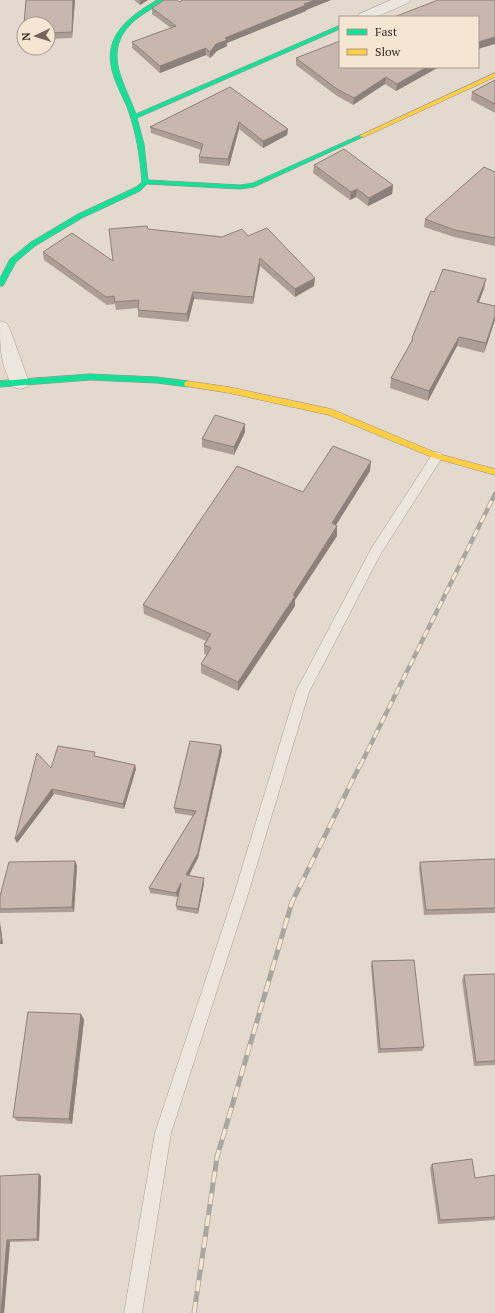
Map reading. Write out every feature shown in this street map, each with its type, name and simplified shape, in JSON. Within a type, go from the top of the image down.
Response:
[{"type":"street","points":[[145,182],[134,117],[114,66],[112,52],[117,36],[129,21],[161,0]]},
{"type":"street","points":[[366,16],[403,0]]},
{"type":"street","points":[[134,117],[339,27]]},
{"type":"street","points":[[0,284],[13,261],[33,244],[80,216],[138,189],[145,182],[232,187],[254,185],[495,75]]},
{"type":"street","points":[[0,327],[20,382]]},
{"type":"street","points":[[0,384],[90,377],[157,380],[229,390],[331,412],[438,456],[495,472]]},
{"type":"lane","points":[[133,1313],[163,1133],[241,894],[303,692],[375,552],[438,456]]},
{"type":"building","points":[[26,0],[73,0],[72,32],[56,33],[56,16],[25,16]]},
{"type":"building","points":[[164,0],[177,0],[179,2],[183,0],[315,0],[225,38],[227,40],[216,44],[210,52],[206,48],[160,66],[132,42],[176,26],[152,8]]},
{"type":"building","points":[[438,0],[495,0],[495,37],[479,42],[479,16],[397,16]]},
{"type":"building","points":[[339,41],[339,68],[425,68],[397,84],[386,77],[354,98],[337,89],[296,58]]},
{"type":"building","points":[[495,80],[495,104],[472,92]]},
{"type":"building","points":[[230,87],[288,129],[263,141],[239,122],[228,159],[199,157],[203,144],[150,127]]},
{"type":"building","points":[[344,149],[393,185],[369,198],[357,189],[351,192],[314,165]]},
{"type":"building","points":[[484,167],[495,172],[495,238],[455,230],[425,219]]},
{"type":"building","points":[[147,226],[148,229],[222,237],[242,229],[248,236],[267,228],[315,278],[295,289],[260,258],[253,297],[193,292],[187,314],[138,310],[139,300],[115,302],[114,296],[106,297],[43,252],[72,233],[113,261],[109,229]]},
{"type":"building","points":[[443,269],[486,279],[477,302],[495,306],[495,316],[486,343],[459,337],[429,391],[391,378],[413,339],[412,338],[431,291],[434,292]]},
{"type":"building","points":[[215,415],[245,424],[234,447],[202,439]]},
{"type":"building","points":[[333,446],[371,461],[332,523],[337,526],[293,595],[295,596],[238,682],[201,664],[211,648],[204,645],[211,634],[143,605],[237,466],[303,492]]},
{"type":"building","points":[[190,741],[221,745],[198,853],[186,875],[204,878],[198,909],[176,906],[181,883],[176,893],[149,888],[196,811],[174,808]]},
{"type":"building","points":[[58,746],[95,752],[94,756],[135,765],[123,804],[52,789],[15,839],[37,753],[51,768]]},
{"type":"building","points":[[495,859],[495,908],[426,910],[420,862]]},
{"type":"building","points":[[75,861],[72,907],[0,909],[0,896],[9,862]]},
{"type":"building","points":[[0,927],[2,941],[0,941]]},
{"type":"building","points":[[414,960],[424,1047],[380,1049],[372,961]]},
{"type":"building","points":[[495,974],[495,1061],[476,1062],[464,975]]},
{"type":"building","points":[[28,1012],[81,1014],[69,1119],[13,1117]]},
{"type":"building","points":[[472,1159],[475,1178],[495,1175],[495,1217],[440,1220],[432,1164]]},
{"type":"building","points":[[39,1174],[37,1239],[7,1240],[0,1313],[0,1176]]},
{"type":"railway","points":[[360,766],[495,494]]},
{"type":"railway","points":[[194,1313],[217,1157],[292,902],[360,765]]},
{"type":"traffic: fast","points":[[0,284],[13,261],[33,244],[80,216],[138,189],[145,182],[144,163],[138,135],[130,107],[115,70],[113,57],[114,46],[124,27],[141,12],[161,0]]},
{"type":"traffic: fast","points":[[134,117],[339,27]]},
{"type":"traffic: fast","points":[[145,182],[240,187],[254,185],[362,136]]},
{"type":"traffic: fast","points":[[0,384],[90,377],[157,380],[188,384]]},
{"type":"traffic: slow","points":[[362,136],[495,75]]},
{"type":"traffic: slow","points":[[188,384],[229,390],[331,412],[437,456],[495,472]]}]
